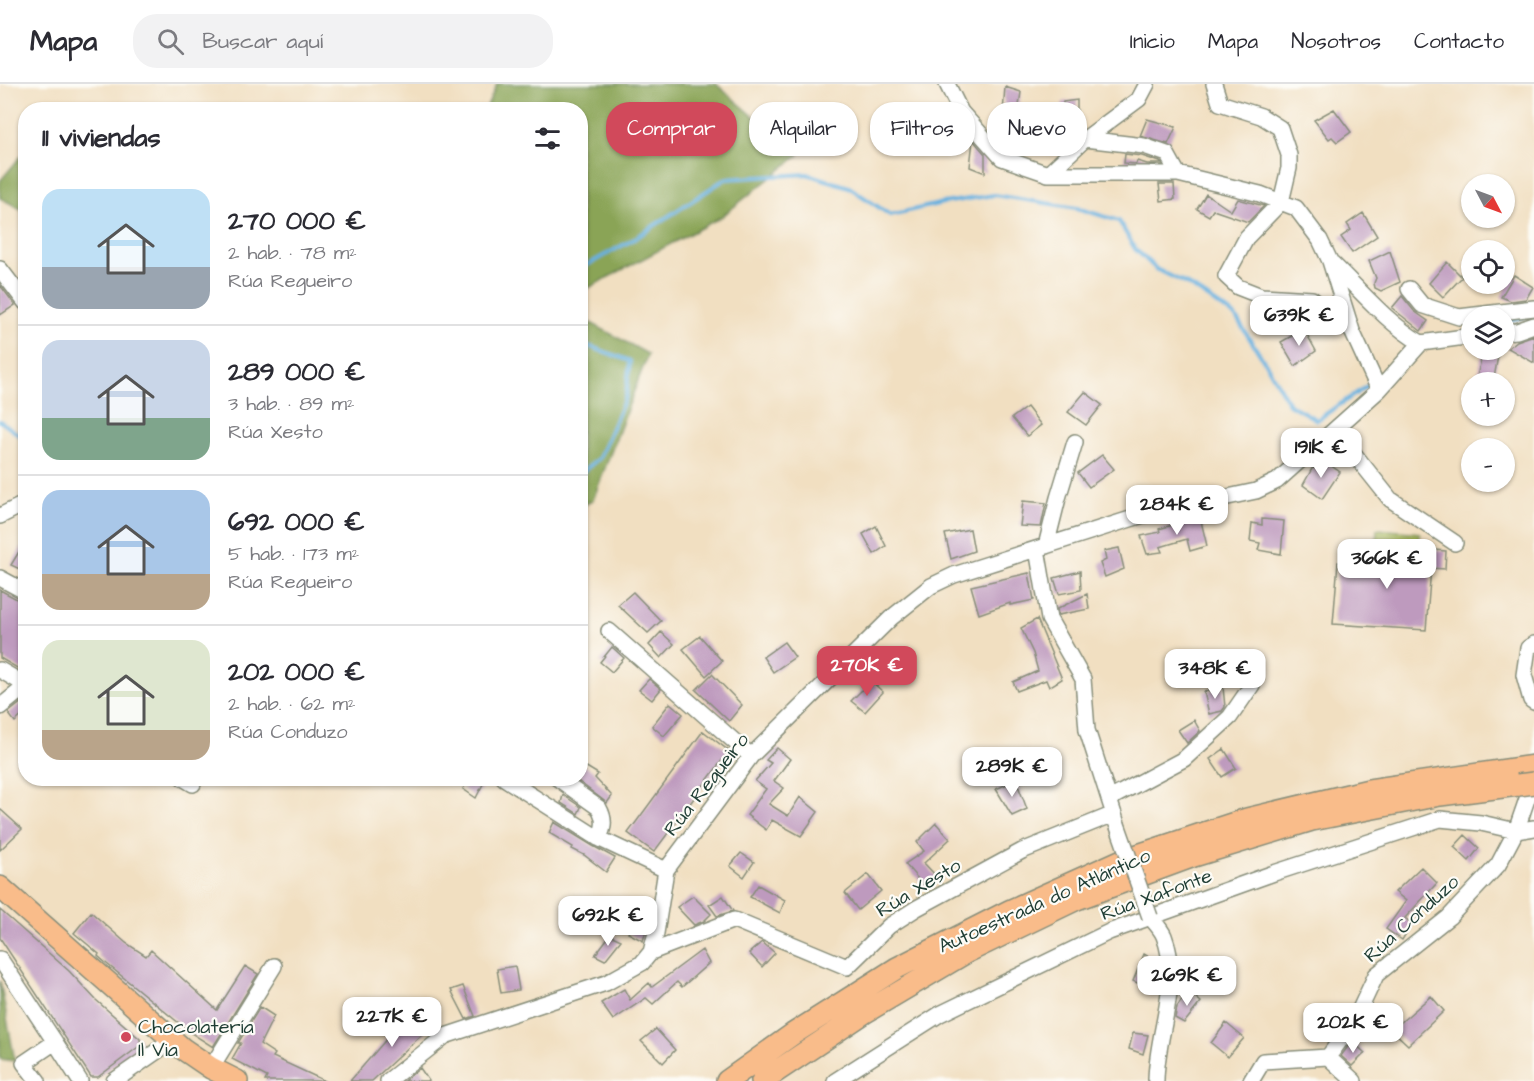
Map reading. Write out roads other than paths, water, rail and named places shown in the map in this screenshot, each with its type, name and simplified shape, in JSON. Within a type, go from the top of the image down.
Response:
[{"type":"highway","name":"Autoestrada do Atlántico","points":[[727,1081],[793,1034],[897,968],[1009,911],[1120,861],[1247,819],[1369,790],[1528,776]]},
{"type":"highway","name":"Autoestrada do Atlántico","points":[[762,1081],[864,1013],[967,952],[1077,899],[1194,856],[1312,820],[1528,776]]},
{"type":"highway","points":[[0,887],[183,1049],[211,1068],[237,1081]]},
{"type":"street","points":[[947,84],[961,112],[1002,158],[1048,174],[1178,174],[1260,195],[1296,208],[1320,240],[1330,261],[1352,331],[1379,390]]},
{"type":"street","points":[[1087,138],[1139,99],[1147,84]]},
{"type":"street","points":[[1214,84],[1220,103],[1261,116],[1280,128],[1289,155],[1281,202],[1247,237],[1226,276],[1238,287],[1261,296],[1312,299],[1352,331]]},
{"type":"street","points":[[1087,139],[1144,146],[1167,154],[1178,174]]},
{"type":"street","points":[[1048,174],[1067,156]]},
{"type":"street","points":[[1330,261],[1389,319],[1421,343],[1461,337]]},
{"type":"street","points":[[0,269],[18,293]]},
{"type":"street","points":[[1409,289],[1422,305],[1459,317],[1534,308]]},
{"type":"street","points":[[1515,331],[1534,325]]},
{"type":"street","name":"Rúa Regueiro","points":[[651,952],[666,870],[751,756],[891,618],[931,586],[954,575],[1143,515],[1256,491],[1276,481],[1335,430],[1379,390],[1421,343]]},
{"type":"street","points":[[1335,430],[1390,499],[1455,543]]},
{"type":"street","points":[[1075,442],[1042,548],[1049,619],[1083,679],[1087,730],[1115,819],[1150,917],[1164,934],[1170,958],[1168,994],[1156,1081]]},
{"type":"street","points":[[0,516],[18,507]]},
{"type":"street","points":[[0,578],[18,588]]},
{"type":"street","points":[[609,631],[751,756]]},
{"type":"street","points":[[1534,644],[1528,648],[1524,675],[1534,702]]},
{"type":"street","points":[[0,670],[18,680]]},
{"type":"street","points":[[1109,799],[1184,759],[1230,717],[1252,685]]},
{"type":"street","points":[[0,708],[18,692]]},
{"type":"street","name":"Rúa Conduzo","points":[[1328,1056],[1355,1020],[1377,975],[1449,917],[1498,865],[1516,831],[1528,776]]},
{"type":"street","points":[[517,786],[598,838],[666,870]]},
{"type":"street","points":[[568,786],[599,808],[603,815],[603,830],[598,838]]},
{"type":"street","name":"Rúa Xesto","points":[[651,952],[734,920],[847,966],[889,926],[916,908],[1022,851],[1115,819]]},
{"type":"street","name":"Rúa Xafonte","points":[[835,1081],[940,1014],[1109,932],[1274,873],[1440,819],[1516,831]]},
{"type":"street","points":[[1516,831],[1534,828]]},
{"type":"street","points":[[388,1081],[445,1036],[606,983],[642,963],[651,952]]},
{"type":"street","points":[[0,959],[80,1081]]},
{"type":"street","points":[[211,1068],[274,966]]},
{"type":"street","points":[[114,1081],[173,1040]]},
{"type":"street","points":[[38,1081],[24,1063],[55,1042]]},
{"type":"street","points":[[1251,1081],[1263,1061],[1328,1056],[1354,1081]]},
{"type":"waterway","points":[[588,265],[634,239],[725,179],[807,174],[849,187],[890,215],[994,195],[1077,208],[1119,221],[1135,249],[1156,269],[1187,284],[1235,316],[1289,404],[1317,420],[1373,382]]},
{"type":"waterway","points":[[1515,319],[1533,315]]},
{"type":"waterway","points":[[588,346],[630,361],[626,396],[599,458],[588,467]]},
{"type":"waterway","points":[[0,421],[18,434]]},
{"type":"place","name":"Chocolatería Il Via","points":[[126,1037]]}]
